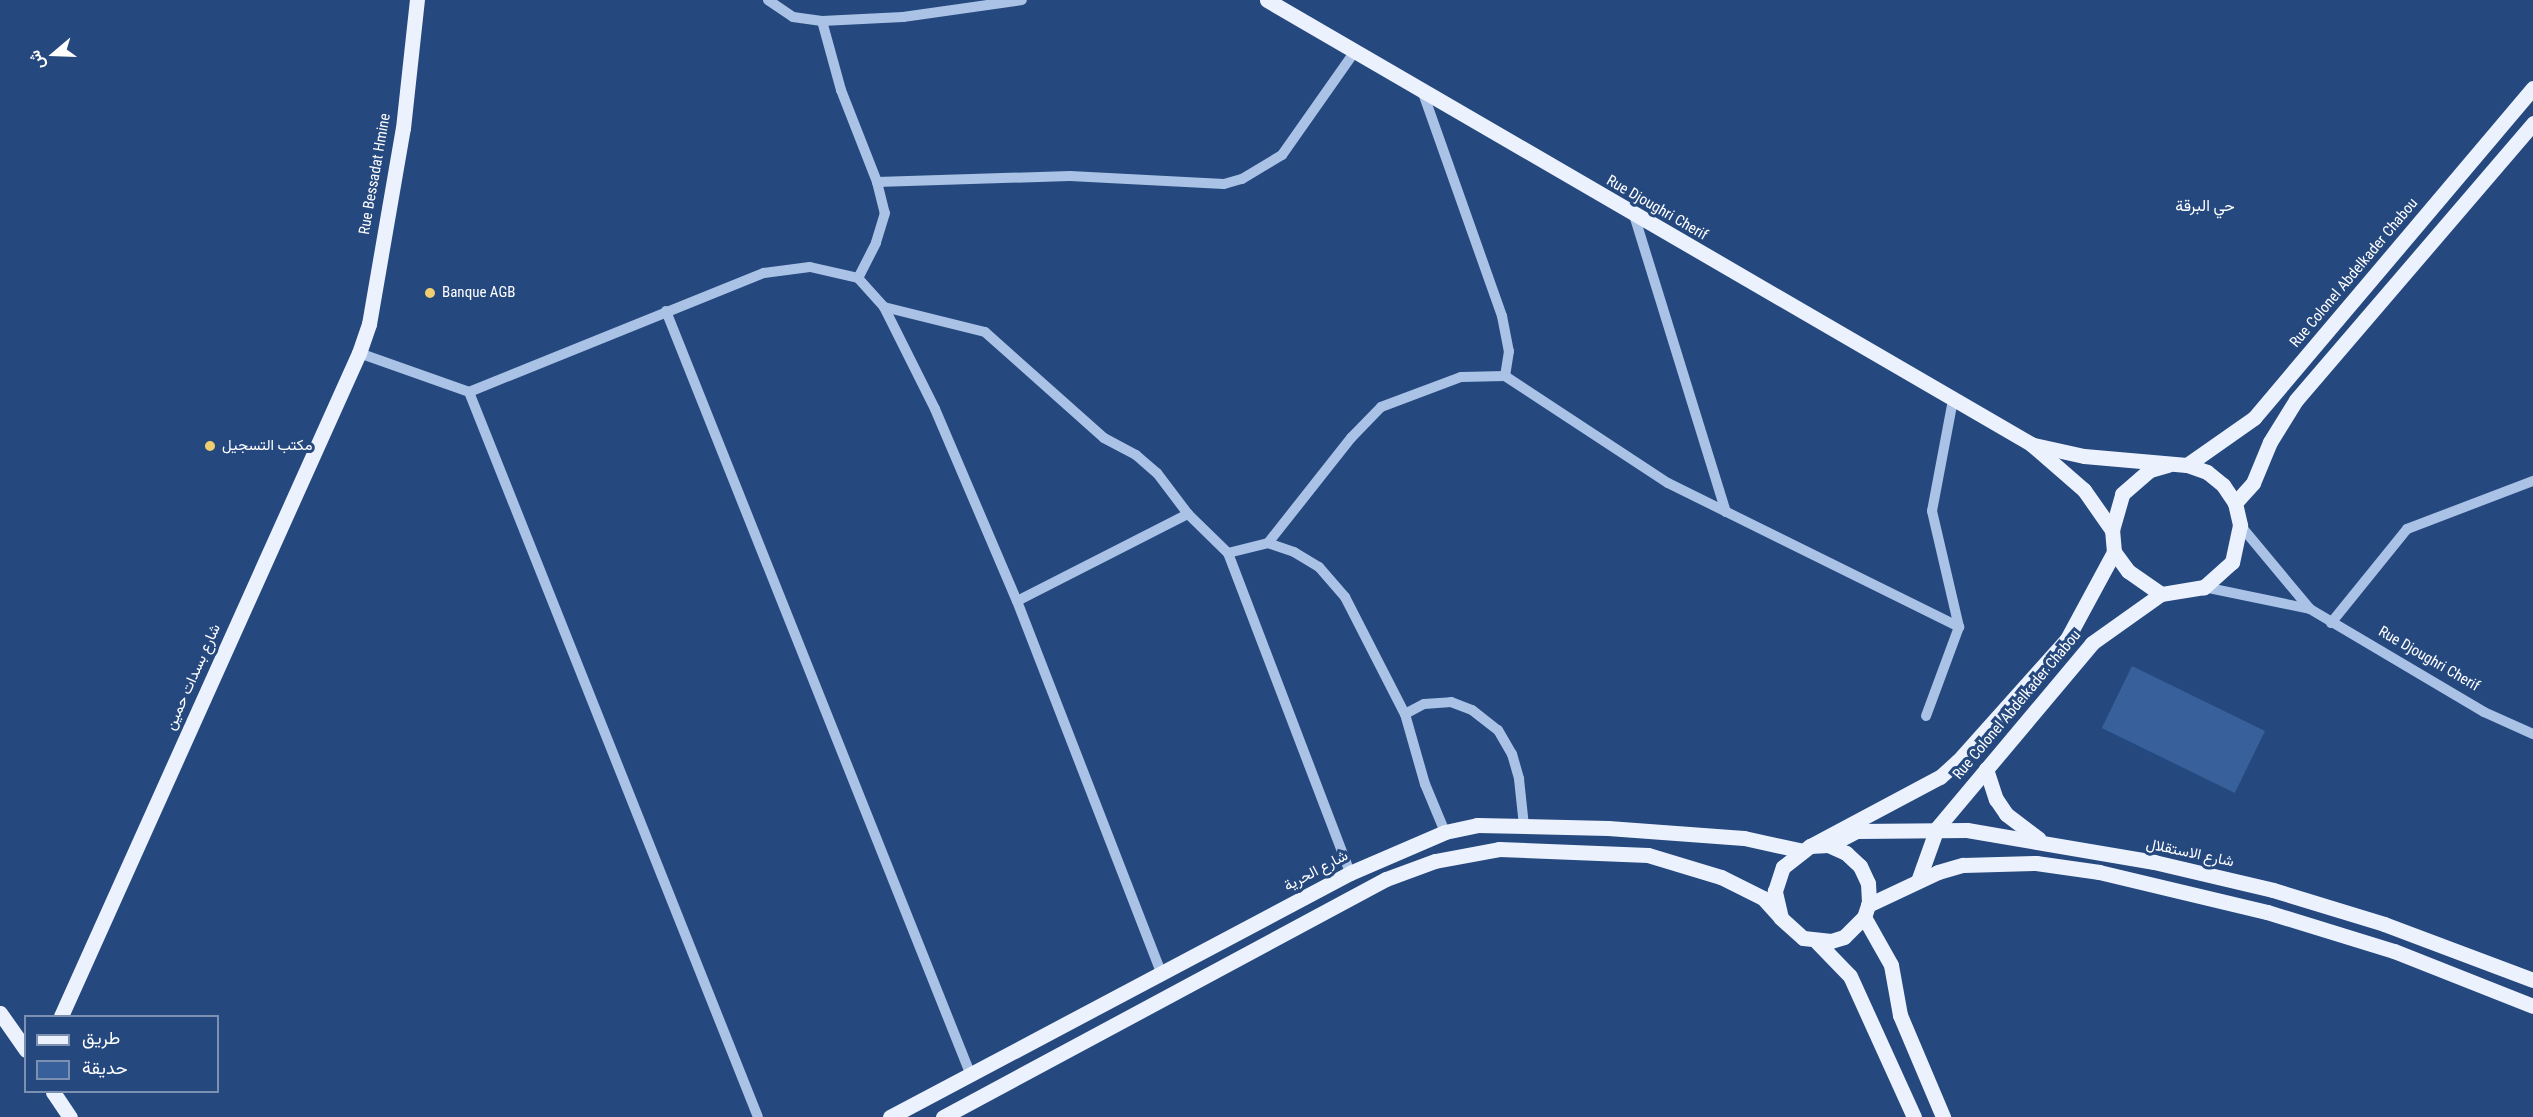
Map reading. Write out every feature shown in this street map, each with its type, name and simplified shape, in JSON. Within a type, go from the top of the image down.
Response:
[{"type":"main road","name":"Rue Bessadat Hmine","points":[[360,353],[369,324],[403,128],[417,0]]},
{"type":"main road","name":"Rue Djoughri Cherif","points":[[1268,0],[1423,93],[2031,444]]},
{"type":"main road","name":"Rue Colonel Abdelkader Chabou","points":[[2187,465],[2254,418],[2533,88]]},
{"type":"main road","points":[[2235,503],[2253,483],[2270,442],[2296,399],[2533,123]]},
{"type":"main road","name":"شارع بسدات حمين","points":[[62,1015],[360,353]]},
{"type":"main road","points":[[2031,444],[2085,456],[2187,465],[2215,478],[2235,503],[2240,525],[2232,562],[2204,587],[2161,594],[2128,571],[2114,552],[2112,530],[2114,512],[2128,487],[2150,470],[2168,465]]},
{"type":"main road","points":[[2031,444],[2084,490],[2112,530]]},
{"type":"main road","name":"Rue Colonel Abdelkader Chabou","points":[[1806,848],[1940,777],[1982,738],[2067,639],[2114,552]]},
{"type":"main road","name":"Rue Colonel Abdelkader Chabou","points":[[1918,881],[1937,828],[2092,643],[2161,594]]},
{"type":"main road","points":[[1986,769],[1995,798],[2006,814],[2044,842]]},
{"type":"main road","name":"شارع الحرية","points":[[890,1117],[1350,873],[1445,831],[1477,825],[1524,826],[1744,838],[1806,848]]},
{"type":"main road","name":"شارع الاستقلال","points":[[1828,845],[1857,831],[1937,828],[2044,842],[2273,890],[2384,924],[2533,980]]},
{"type":"main road","points":[[1781,918],[1776,905],[1777,878],[1792,857],[1806,848],[1828,845],[1846,853],[1860,866],[1868,883],[1866,911],[1891,965],[1900,1015],[1943,1117]]},
{"type":"main road","points":[[943,1117],[1386,879],[1435,861],[1499,849],[1648,855],[1721,877],[1763,898],[1790,930],[1816,942],[1850,976],[1914,1117]]},
{"type":"main road","points":[[1816,942],[1844,937],[1866,911],[1918,881],[1963,865],[2036,862],[2099,872],[2309,925],[2460,975],[2533,1006]]},
{"type":"main road","points":[[0,1013],[24,1047]]},
{"type":"main road","points":[[54,1093],[70,1117]]},
{"type":"street","points":[[768,0],[793,17],[822,21],[903,17],[1022,0]]},
{"type":"street","points":[[822,21],[841,90],[877,182],[884,224],[858,278]]},
{"type":"street","points":[[877,182],[1070,176],[1224,184],[1242,179],[1282,155],[1354,51]]},
{"type":"street","points":[[1423,93],[1502,316],[1509,351],[1505,376]]},
{"type":"street","points":[[1634,215],[1726,512]]},
{"type":"street","points":[[360,353],[469,392],[666,311],[778,269],[810,267],[858,278],[884,307],[935,410],[1017,601],[1162,974]]},
{"type":"street","points":[[884,307],[985,332],[1104,438],[1136,455],[1157,474],[1188,514],[1228,552],[1350,873]]},
{"type":"street","points":[[666,311],[970,1073]]},
{"type":"street","points":[[1268,543],[1350,438],[1381,407],[1461,377],[1505,376],[1668,483],[1959,627]]},
{"type":"street","points":[[469,392],[758,1117]]},
{"type":"street","points":[[1926,716],[1959,627],[1956,598],[1932,511],[1953,400]]},
{"type":"street","points":[[2331,623],[2407,530],[2533,481]]},
{"type":"street","points":[[1017,601],[1188,514]]},
{"type":"street","points":[[2240,525],[2310,609]]},
{"type":"street","points":[[1228,552],[1268,543],[1319,567],[1345,597],[1405,714],[1425,784],[1445,831]]},
{"type":"street","points":[[2204,587],[2310,609]]},
{"type":"street","name":"Rue Djoughri Cherif","points":[[2310,609],[2484,712],[2533,734]]},
{"type":"street","points":[[1405,714],[1424,704],[1451,702],[1472,710],[1498,730],[1512,754],[1519,779],[1524,826]]},
{"type":"green space","points":[[2132,666],[2265,731],[2235,793],[2102,728]]},
{"type":"place","name":"Banque AGB","points":[[430,293]]},
{"type":"place","name":"مكتب التسجيل","points":[[210,446]]},
{"type":"district","name":"حي البرقة","points":[[2205,206]]}]
